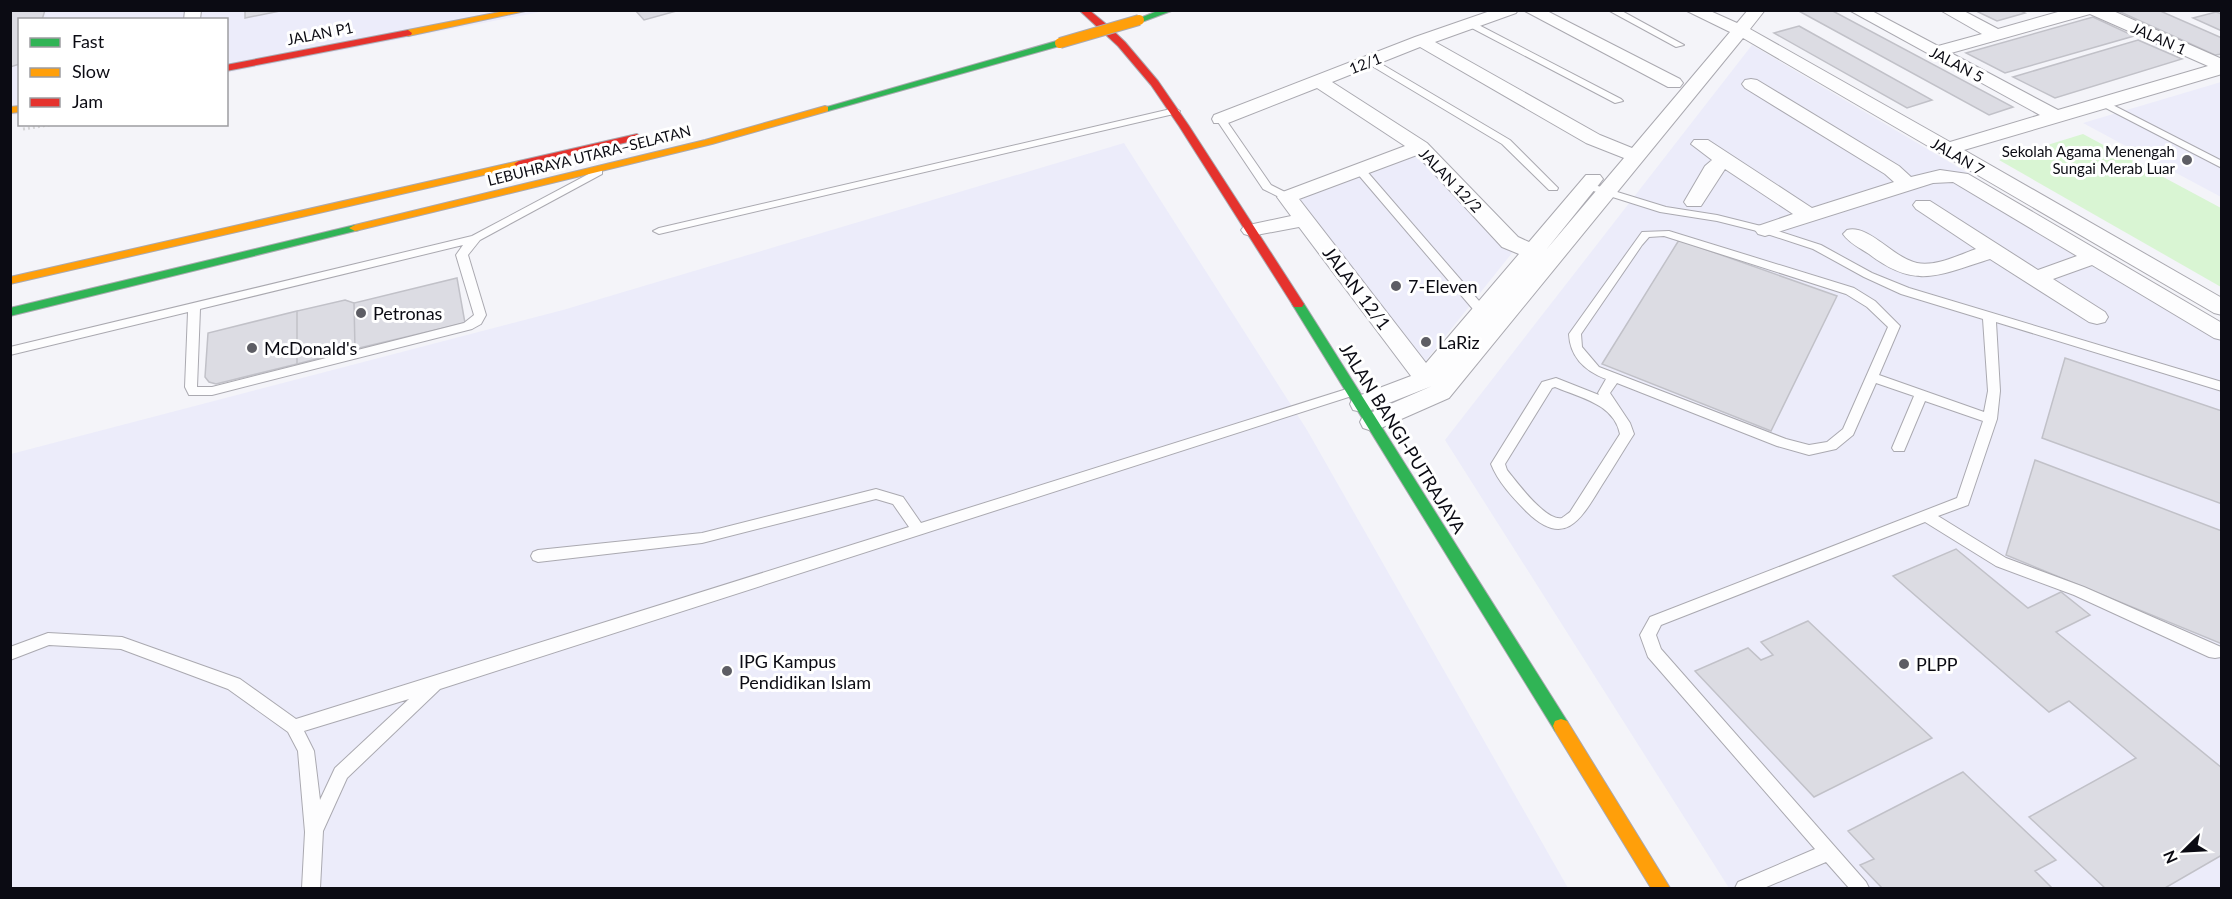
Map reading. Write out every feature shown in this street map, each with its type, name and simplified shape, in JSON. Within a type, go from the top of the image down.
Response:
[{"type":"main road","name":"JALAN P1","points":[[228,58],[479,10]]},
{"type":"main road","name":"JALAN P1","points":[[228,68],[526,10]]},
{"type":"main road","name":"LEBUHRAYA UTARA–SELATAN","points":[[10,312],[708,142],[1170,10]]},
{"type":"main road","points":[[1078,15],[1101,15]]},
{"type":"main road","name":"JALAN BANGI-PUTRAJAYA","points":[[1101,15],[1175,111],[1362,406],[1661,888]]},
{"type":"main road","name":"LEBUHRAYA UTARA–SELATAN","points":[[10,281],[648,134]]},
{"type":"street","name":"12/1","points":[[1221,119],[1421,41],[1510,10]]},
{"type":"street","points":[[1531,10],[1674,83]]},
{"type":"street","name":"JALAN 7","points":[[1693,10],[1733,22],[1946,149],[2222,308]]},
{"type":"street","points":[[1628,152],[1674,83],[1733,22],[1756,10]]},
{"type":"street","name":"JALAN 5","points":[[1857,10],[2056,117]]},
{"type":"street","points":[[1948,10],[1997,35]]},
{"type":"street","points":[[1936,52],[2085,10]]},
{"type":"street","name":"JALAN 1","points":[[2096,10],[2221,69]]},
{"type":"street","points":[[1362,406],[1440,392],[1541,256],[1733,22]]},
{"type":"street","points":[[1421,41],[1593,139],[1628,152]]},
{"type":"street","points":[[1946,149],[2221,69]]},
{"type":"street","name":"JALAN 12/2","points":[[1319,81],[1420,147],[1510,242],[1541,256]]},
{"type":"street","points":[[1751,84],[1892,170],[1902,178],[1905,185]]},
{"type":"street","points":[[1701,144],[1808,215]]},
{"type":"street","points":[[1287,197],[1420,147]]},
{"type":"street","points":[[1694,202],[1715,166],[1727,161]]},
{"type":"street","points":[[1765,230],[1938,174],[1950,174],[1961,178],[2222,333]]},
{"type":"street","name":"JALAN 12/1","points":[[1287,197],[1426,379]]},
{"type":"street","points":[[1923,205],[2097,317]]},
{"type":"street","points":[[1251,230],[1305,220]]},
{"type":"street","points":[[1854,234],[1903,268],[1919,271],[1929,271],[1994,251]]},
{"type":"street","points":[[1362,406],[1426,379],[1482,312],[1541,256]]},
{"type":"street","points":[[2036,278],[2094,257]]},
{"type":"lane","points":[[1612,10],[1679,45]]},
{"type":"lane","points":[[1471,24],[1618,100]]},
{"type":"lane","points":[[1370,61],[1506,142],[1553,188]]},
{"type":"lane","points":[[2103,103],[2222,165]]},
{"type":"lane","points":[[659,231],[1175,111]]},
{"type":"lane","points":[[1221,119],[1267,187],[1287,197]]},
{"type":"lane","points":[[10,351],[476,238],[608,167]]},
{"type":"lane","points":[[1360,170],[1482,312]]},
{"type":"lane","points":[[1597,189],[1664,210],[1765,230],[1818,247],[1869,275],[1905,291],[2222,387]]},
{"type":"lane","points":[[1646,234],[1665,234],[1690,239],[1850,291],[1870,304],[1894,326],[1848,432],[1831,446],[1809,450],[1782,442],[1614,377],[1595,370],[1576,348],[1575,334],[1646,234]]},
{"type":"lane","points":[[194,307],[191,387],[195,392],[212,391],[468,326],[477,321],[480,315],[462,255],[476,238]]},
{"type":"lane","points":[[1860,888],[1654,652],[1648,635],[1655,621],[1963,501],[1990,418],[1994,391],[1989,315]]},
{"type":"lane","points":[[1610,405],[1556,382],[1547,384],[1498,464],[1501,472],[1539,515],[1555,523],[1565,523],[1575,516],[1627,434],[1626,422],[1610,405],[1604,393],[1614,377]]},
{"type":"lane","points":[[1872,377],[1990,418]]},
{"type":"lane","points":[[1899,448],[1921,394]]},
{"type":"lane","points":[[294,727],[918,531],[1362,406]]},
{"type":"lane","points":[[538,556],[702,538],[876,494],[890,494],[900,501],[918,531]]},
{"type":"lane","points":[[1927,516],[2001,562],[2079,591],[2215,652]]},
{"type":"lane","points":[[10,654],[48,639],[122,643],[234,684],[294,727],[306,751],[314,832],[311,888]]},
{"type":"lane","points":[[314,832],[341,773],[434,684]]},
{"type":"lane","points":[[1744,888],[1828,852]]},
{"type":"path","points":[[15,129],[39,126]]},
{"type":"shaded area","points":[[11,11],[545,11],[228,73],[228,18],[18,18],[18,114],[11,116]]},
{"type":"shaded area","name":"PLPP","points":[[1752,45],[2221,323],[2221,888],[1729,888],[1445,440]]},
{"type":"shaded area","name":"Sekolah Agama Menengah Sungai Merab Luar","points":[[2221,82],[2221,197],[2083,123]]},
{"type":"shaded area","name":"IPG Kampus Pendidikan Islam","points":[[1124,143],[1307,430],[1568,888],[11,888],[11,454],[563,310]]},
{"type":"shaded area","points":[[1419,152],[1512,253],[1424,363],[1297,197]]},
{"type":"green space","points":[[2083,134],[2221,208],[2221,287],[1999,160]]},
{"type":"building","points":[[10,10],[45,10],[43,18],[18,18],[18,65],[10,67]]},
{"type":"building","points":[[245,10],[285,10],[245,18]]},
{"type":"building","points":[[635,10],[680,10],[644,20]]},
{"type":"building","points":[[1797,10],[1831,10],[2013,107],[1989,115]]},
{"type":"building","points":[[1974,10],[2019,10],[2025,13],[1997,21]]},
{"type":"building","points":[[2116,10],[2158,10],[2222,38],[2222,54],[2215,55]]},
{"type":"building","points":[[2216,12],[2222,14],[2222,31],[2193,18]]},
{"type":"building","points":[[2093,17],[2134,36],[2005,73],[1966,53]]},
{"type":"building","points":[[1799,26],[1932,100],[1907,108],[1774,33]]},
{"type":"building","points":[[2138,40],[2182,59],[2055,98],[2013,77]]},
{"type":"building","points":[[1679,240],[1837,296],[1771,431],[1602,364]]},
{"type":"building","points":[[457,278],[465,323],[355,349],[354,303]]},
{"type":"building","points":[[345,300],[354,303],[355,349],[297,364],[297,311]]},
{"type":"building","name":"McDonald's","points":[[297,311],[297,364],[216,384],[209,382],[205,377],[208,333]]},
{"type":"building","points":[[2065,358],[2222,411],[2222,504],[2042,438]]},
{"type":"building","points":[[2035,460],[2222,531],[2222,644],[2006,555]]},
{"type":"building","points":[[1956,549],[2028,608],[2061,592],[2090,615],[2056,632],[2222,768],[2222,855],[2165,888],[2105,888],[2029,817],[2136,758],[2069,701],[2049,712],[1893,576]]},
{"type":"building","points":[[1808,621],[1932,738],[1814,797],[1695,671],[1748,648],[1761,660],[1773,655],[1761,642]]},
{"type":"building","points":[[1963,772],[2056,860],[2035,871],[2052,888],[1882,888],[1860,865],[1874,859],[1848,831]]},
{"type":"traffic: fast","points":[[1139,20],[1170,10]]},
{"type":"traffic: fast","points":[[825,109],[1060,43]]},
{"type":"traffic: fast","points":[[10,312],[355,228]]},
{"type":"traffic: fast","points":[[1298,304],[1561,726]]},
{"type":"traffic: slow","points":[[408,33],[526,10]]},
{"type":"traffic: slow","points":[[1060,43],[1139,20]]},
{"type":"traffic: slow","points":[[10,110],[18,109]]},
{"type":"traffic: slow","points":[[355,228],[708,142],[825,109]]},
{"type":"traffic: slow","points":[[10,281],[519,164]]},
{"type":"traffic: slow","points":[[1561,726],[1661,888]]},
{"type":"traffic: jam","points":[[1083,10],[1121,44],[1155,83],[1298,304]]},
{"type":"traffic: jam","points":[[228,68],[408,33]]},
{"type":"traffic: jam","points":[[519,164],[637,137]]},
{"type":"place","name":"Sekolah Agama Menengah Sungai Merab Luar","points":[[2187,160]]},
{"type":"place","name":"7-Eleven","points":[[1396,286]]},
{"type":"place","name":"Petronas","points":[[361,313]]},
{"type":"place","name":"LaRiz","points":[[1426,342]]},
{"type":"place","name":"McDonald's","points":[[252,348]]},
{"type":"place","name":"PLPP","points":[[1904,664]]},
{"type":"place","name":"IPG Kampus Pendidikan Islam","points":[[727,671]]}]
